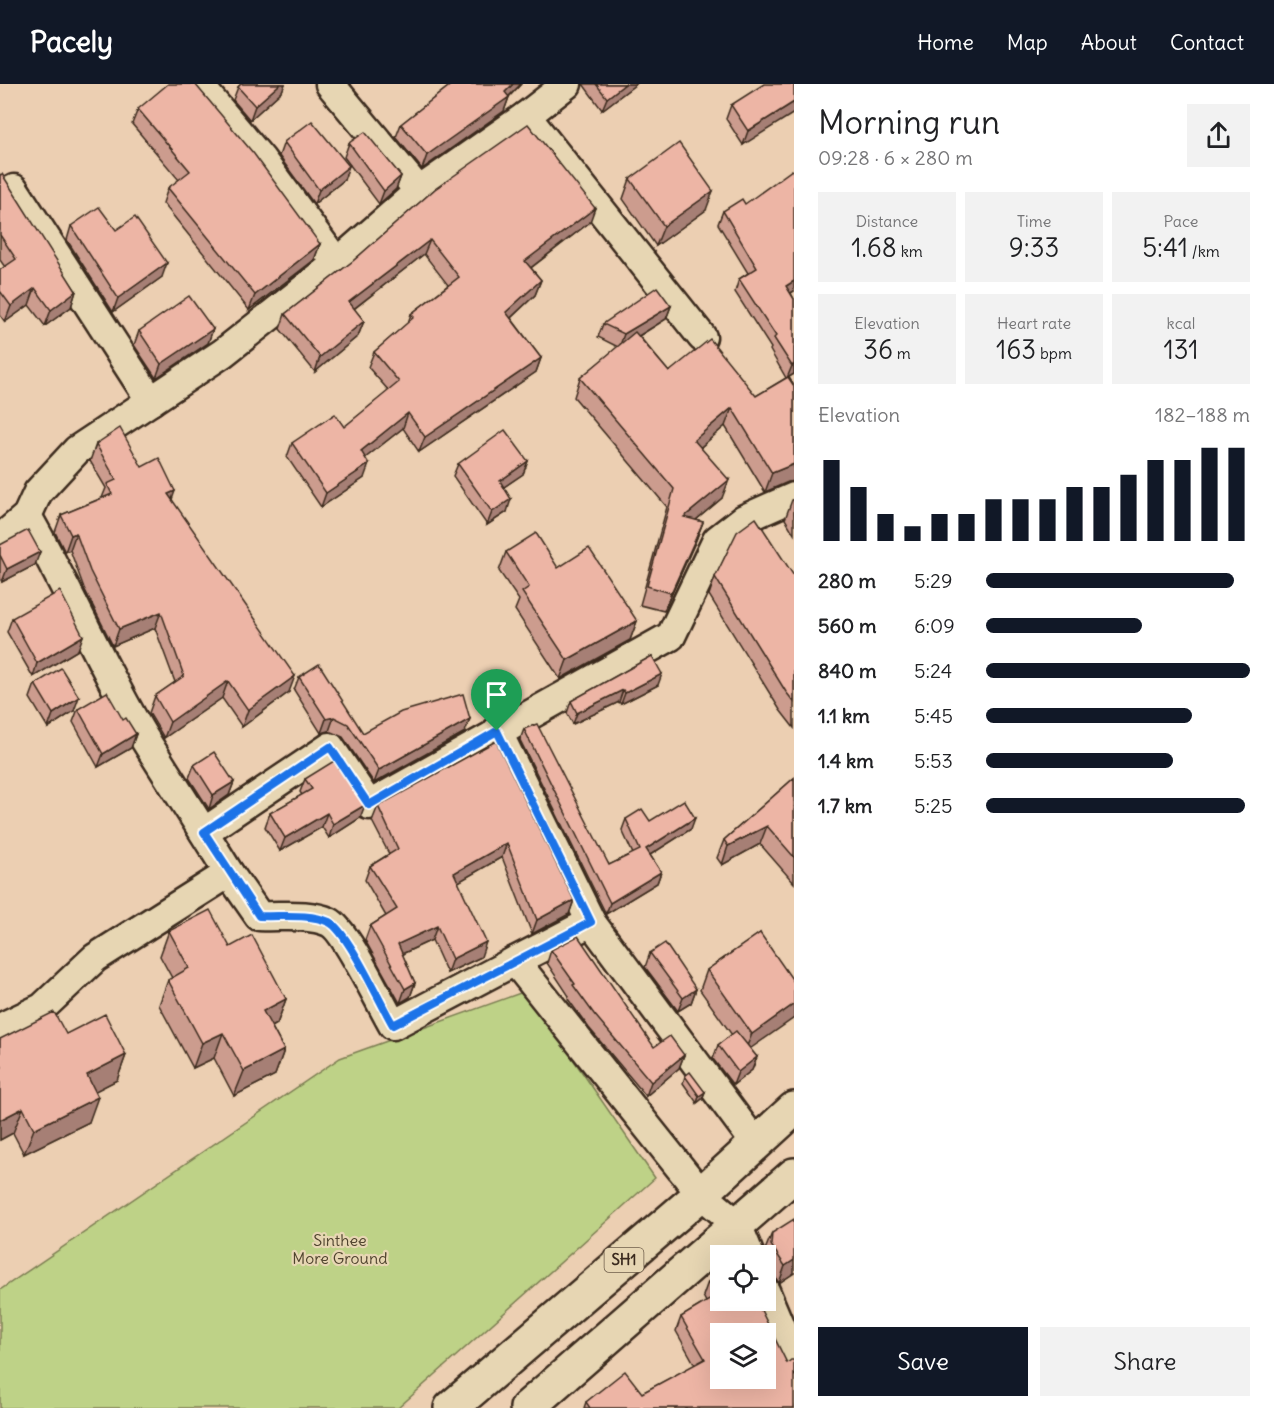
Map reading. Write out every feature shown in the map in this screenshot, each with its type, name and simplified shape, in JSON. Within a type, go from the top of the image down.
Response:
[{"type":"main road","name":"SH1","points":[[451,1408],[701,1194],[794,1108]]},
{"type":"main road","points":[[538,1404],[794,1175]]},
{"type":"street","points":[[198,84],[261,159],[337,263]]},
{"type":"street","points":[[330,84],[419,191]]},
{"type":"street","points":[[0,539],[27,516],[39,492],[77,450],[223,353],[337,263],[419,191],[526,116],[567,84]]},
{"type":"street","points":[[526,116],[702,337]]},
{"type":"street","points":[[14,189],[151,401]]},
{"type":"street","points":[[204,832],[330,747],[369,805],[497,731],[670,636],[717,540],[744,519],[794,497]]},
{"type":"street","points":[[27,516],[63,579],[97,650],[144,737],[229,873],[259,916],[310,916],[331,923],[347,941],[393,1025],[591,922]]},
{"type":"street","points":[[497,731],[591,922],[756,1144]]},
{"type":"street","points":[[0,1028],[42,1008],[95,958],[229,873]]},
{"type":"street","points":[[515,961],[701,1194],[737,1224],[746,1245]]},
{"type":"street","points":[[773,1311],[794,1360]]},
{"type":"green space","name":"Sinthee More Ground","points":[[526,991],[655,1178],[398,1408],[0,1408],[0,1290],[340,1058]]},
{"type":"building","points":[[168,84],[195,84],[254,154],[320,244],[255,295],[168,188],[190,171],[138,109]]},
{"type":"building","points":[[241,84],[280,84],[255,106],[238,87]]},
{"type":"building","points":[[452,84],[513,84],[505,92],[509,97],[427,155],[401,124]]},
{"type":"building","points":[[596,84],[625,84],[607,98]]},
{"type":"building","points":[[764,84],[794,84],[794,102],[748,131],[731,105]]},
{"type":"building","points":[[312,121],[349,166],[319,190],[284,142]]},
{"type":"building","points":[[528,124],[595,208],[525,261],[541,280],[506,312],[541,358],[425,437],[408,413],[361,451],[369,464],[326,493],[292,443],[335,414],[344,427],[399,382],[374,352],[414,317],[411,314],[459,277],[430,240],[349,302],[364,321],[320,357],[285,314],[353,261],[435,189]]},
{"type":"building","points":[[365,132],[401,176],[384,191],[349,143]]},
{"type":"building","points":[[679,143],[713,191],[664,226],[630,179]]},
{"type":"building","points":[[792,170],[794,172],[794,281],[786,286],[794,299],[794,364],[792,366],[774,338],[776,336],[739,279],[757,268],[723,211],[742,199],[745,204]]},
{"type":"building","points":[[2,174],[76,291],[51,310],[35,288],[11,306],[0,291],[0,270],[16,259],[0,235],[0,175]]},
{"type":"building","points":[[99,207],[116,230],[135,217],[167,263],[118,298],[71,226]]},
{"type":"building","points":[[657,287],[671,306],[624,334],[603,324]]},
{"type":"building","points":[[189,296],[213,329],[161,364],[139,331]]},
{"type":"building","points":[[635,332],[669,372],[710,339],[756,396],[788,377],[794,386],[794,464],[772,473],[732,408],[694,440],[729,480],[684,517],[703,522],[671,593],[647,586],[674,489],[580,378]]},
{"type":"building","points":[[120,428],[142,467],[159,458],[175,491],[168,494],[295,676],[248,710],[228,681],[170,722],[155,696],[184,676],[161,612],[119,629],[90,571],[76,533],[71,535],[61,515],[112,494],[107,484],[116,480],[96,444]]},
{"type":"building","points":[[505,430],[528,461],[500,481],[511,499],[492,512],[458,464]]},
{"type":"building","points":[[756,518],[794,576],[794,702],[715,577],[737,532]]},
{"type":"building","points":[[28,530],[40,552],[7,569],[0,555],[0,545]]},
{"type":"building","points":[[536,533],[558,568],[589,548],[637,621],[567,660],[522,592],[529,587],[506,552]]},
{"type":"building","points":[[60,591],[83,636],[37,663],[12,618]]},
{"type":"building","points":[[652,656],[662,674],[625,693],[623,690],[577,713],[571,701]]},
{"type":"building","points":[[319,664],[363,733],[401,712],[463,694],[470,719],[379,770],[348,724],[334,717],[326,719],[299,677]]},
{"type":"building","points":[[61,668],[79,697],[53,714],[35,684]]},
{"type":"building","points":[[107,692],[123,720],[126,718],[136,734],[103,754],[78,709]]},
{"type":"building","points":[[537,724],[609,865],[640,850],[626,819],[642,809],[650,821],[684,800],[695,818],[646,849],[661,872],[610,903],[524,729]]},
{"type":"building","points":[[496,741],[574,900],[537,920],[507,843],[454,873],[486,942],[452,959],[437,926],[398,944],[415,983],[405,989],[370,926],[397,909],[370,866],[398,849],[378,806]]},
{"type":"building","points":[[214,752],[234,782],[213,795],[194,765]]},
{"type":"building","points":[[334,761],[365,805],[333,824],[327,813],[285,838],[270,813],[312,789],[305,779]]},
{"type":"building","points":[[794,778],[794,857],[767,826],[728,846],[724,840]]},
{"type":"building","points":[[210,910],[230,947],[252,935],[286,999],[263,1011],[284,1050],[244,1071],[223,1033],[202,1043],[168,980],[189,968],[169,931]]},
{"type":"building","points":[[760,933],[794,982],[794,1004],[752,1034],[707,970]]},
{"type":"building","points":[[578,936],[654,1047],[670,1036],[684,1055],[651,1082],[594,1014],[551,950]]},
{"type":"building","points":[[665,943],[696,989],[683,998],[650,953]]},
{"type":"building","points":[[54,1012],[66,1034],[105,1014],[126,1055],[87,1075],[98,1097],[34,1129],[23,1108],[0,1120],[0,1068],[2,1067],[0,1039]]},
{"type":"building","points":[[736,1031],[757,1057],[738,1072],[718,1045]]},
{"type":"building","points":[[690,1072],[705,1092],[699,1096],[685,1076]]},
{"type":"building","points":[[794,1219],[794,1260],[785,1266],[776,1252],[776,1245],[771,1245],[772,1233]]},
{"type":"building","points":[[710,1300],[710,1311],[761,1311],[767,1323],[710,1323],[710,1389],[776,1389],[776,1341],[787,1363],[794,1360],[794,1408],[590,1408],[586,1402],[625,1371],[642,1393],[705,1359],[681,1317]]},
{"type":"route","points":[[497,731],[591,922],[393,1025],[347,941],[331,923],[310,916],[259,916],[204,832],[330,747],[369,805],[497,731]]}]
